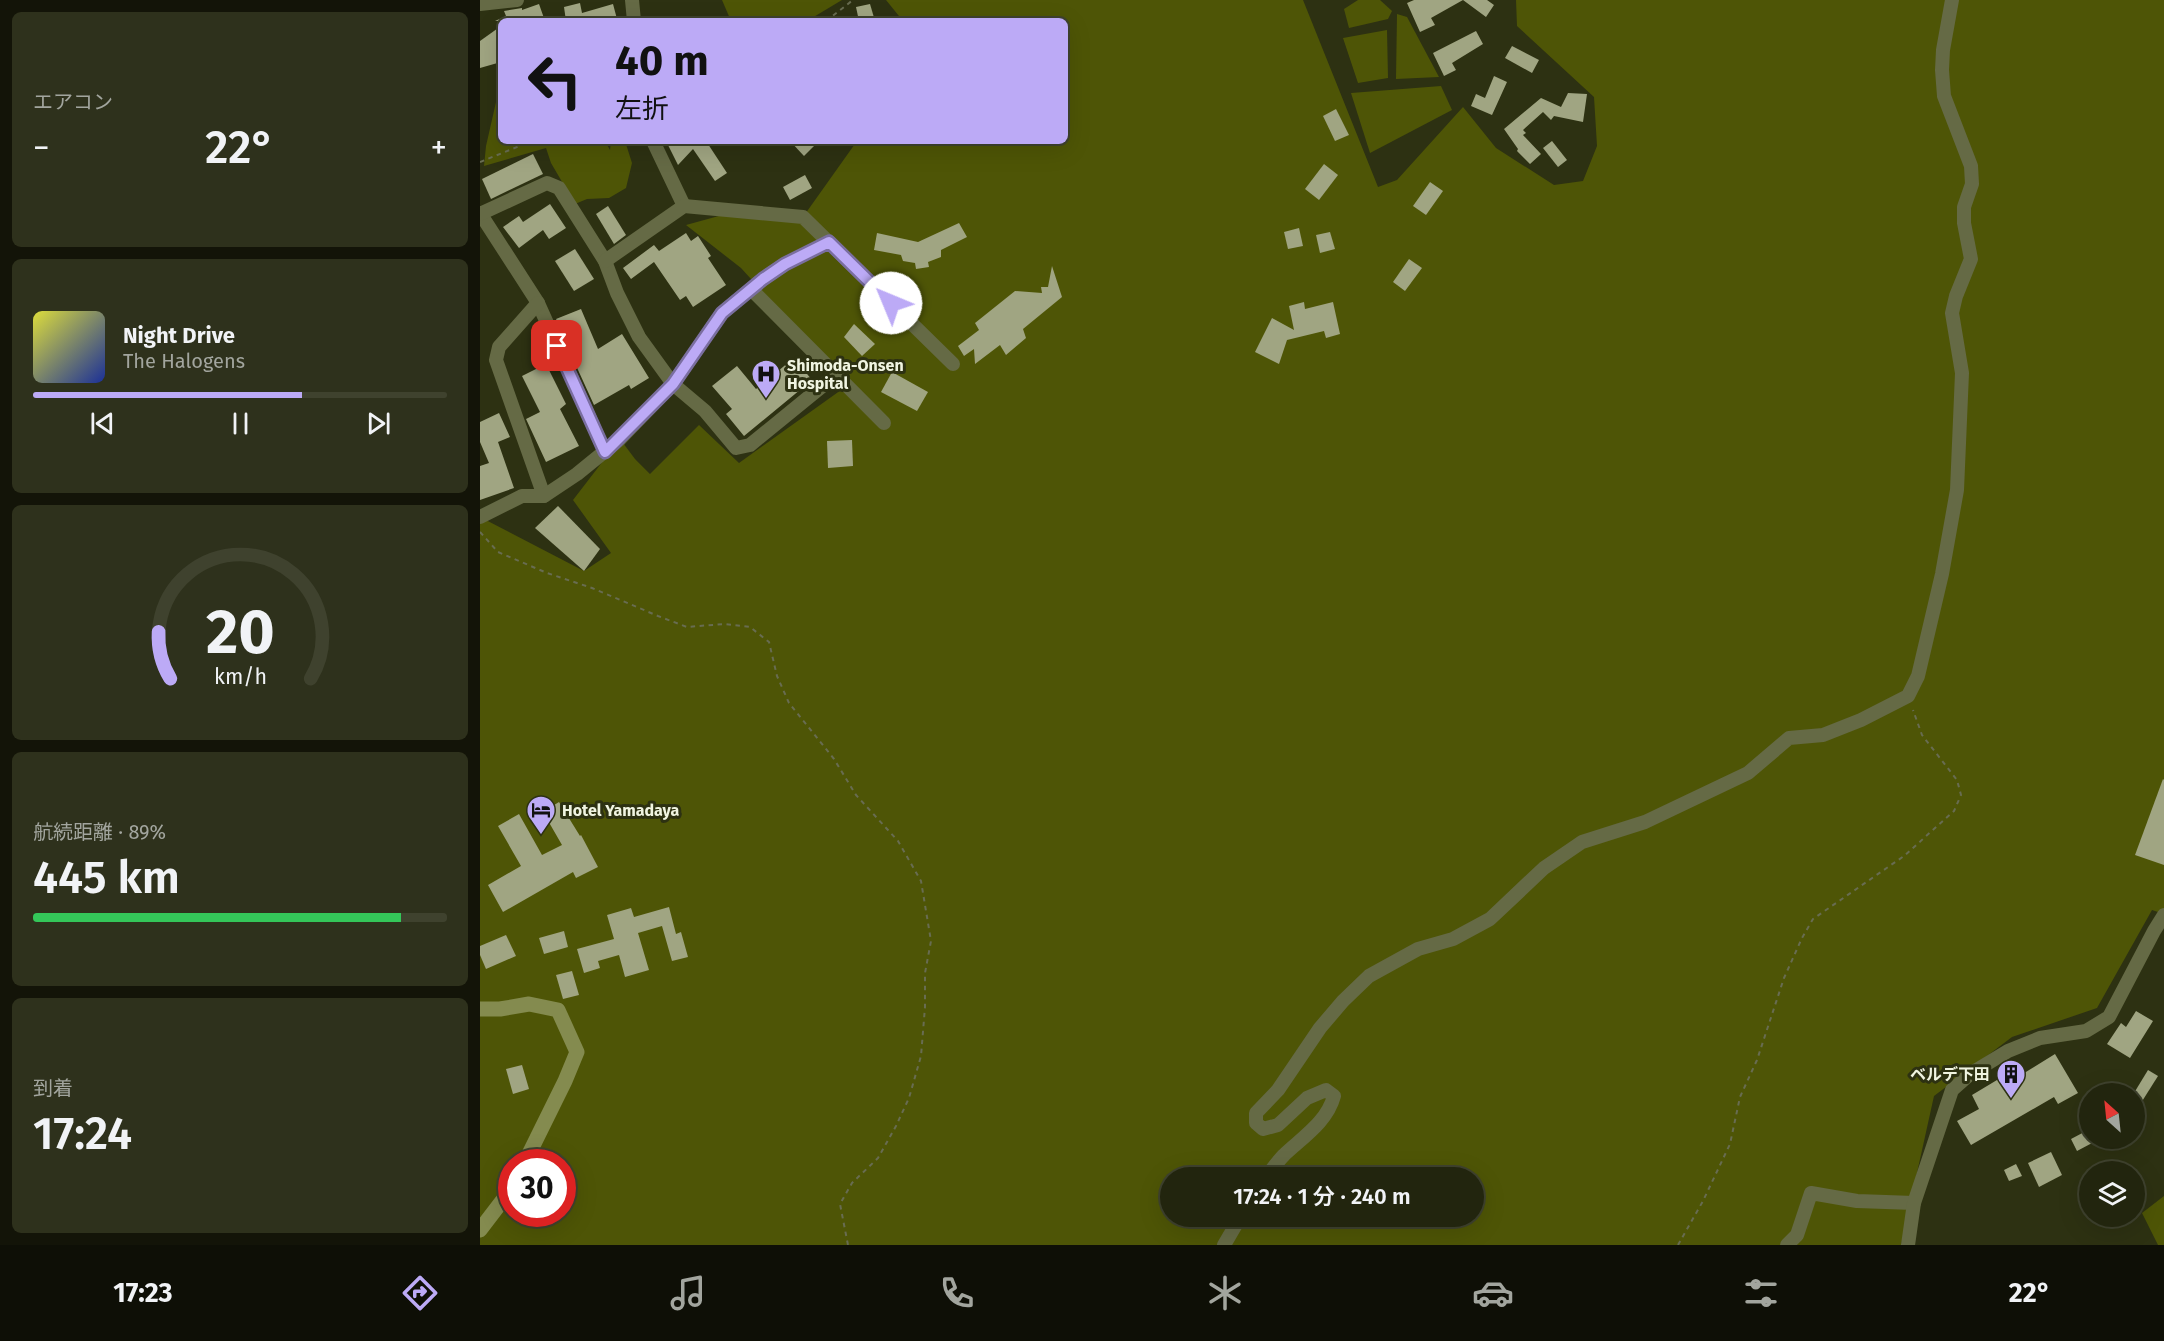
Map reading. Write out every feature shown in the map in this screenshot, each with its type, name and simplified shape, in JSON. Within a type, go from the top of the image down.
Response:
[{"type":"main road","points":[[480,1009],[500,1009],[529,1004],[558,1010],[577,1052],[531,1149]]},
{"type":"main road","points":[[480,1230],[498,1206]]},
{"type":"street","points":[[480,4],[517,0]]},
{"type":"street","points":[[632,0],[634,18]]},
{"type":"street","points":[[1274,1167],[1322,1120],[1334,1096],[1326,1090],[1307,1098],[1278,1125],[1263,1130],[1256,1123],[1256,1113],[1278,1090],[1320,1029],[1343,1001],[1370,976],[1418,949],[1453,939],[1490,919],[1544,868],[1582,842],[1645,822],[1748,773],[1789,738],[1823,735],[1861,720],[1908,696],[1918,676],[1957,489],[1962,373],[1952,313],[1956,296],[1971,259],[1964,224],[1964,207],[1972,184],[1971,166],[1944,96],[1942,70],[1953,0]]},
{"type":"street","points":[[654,144],[684,206]]},
{"type":"street","points":[[605,452],[538,303],[480,214],[547,183],[559,189],[605,261],[617,293],[639,337],[673,384],[705,411],[736,448],[750,446],[837,374]]},
{"type":"street","points":[[605,261],[684,206],[803,217],[953,364]]},
{"type":"street","points":[[480,517],[522,496],[544,496],[578,474],[605,452],[673,384],[722,313],[785,264],[829,242]]},
{"type":"street","points":[[751,289],[884,423]]},
{"type":"street","points":[[538,303],[499,347],[496,360],[544,496]]},
{"type":"street","points":[[1908,1245],[1914,1203],[1952,1090],[1970,1074],[2008,1051],[2040,1038],[2086,1031],[2109,1017],[2164,915]]},
{"type":"street","points":[[1787,1245],[1797,1235],[1811,1193],[1857,1201],[1914,1203]]},
{"type":"street","points":[[1224,1245],[1235,1227]]},
{"type":"path","points":[[830,18],[852,0]]},
{"type":"path","points":[[480,162],[525,144]]},
{"type":"path","points":[[480,532],[498,552],[658,616],[687,627],[724,624],[750,627],[770,642],[777,676],[789,703],[834,759],[856,795],[898,840],[921,881],[931,941],[925,973],[921,1056],[909,1098],[896,1126],[878,1158],[852,1183],[840,1204],[848,1245]]},
{"type":"path","points":[[1678,1245],[1703,1201],[1730,1144],[1740,1096],[1757,1060],[1784,978],[1813,919],[1904,856],[1954,811],[1961,795],[1957,780],[1922,735],[1908,696]]},
{"type":"green space","points":[[722,0],[842,0],[812,18],[730,18]]},
{"type":"green space","points":[[886,0],[1303,0],[1378,187],[1397,180],[1463,107],[1496,148],[1554,185],[1583,181],[1597,146],[1594,97],[1517,26],[1516,0],[2164,0],[2164,914],[2152,910],[2097,1008],[2012,1037],[1934,1096],[1901,1245],[480,1245],[480,517],[584,571],[611,553],[573,500],[620,439],[650,474],[699,425],[739,463],[848,385],[741,268],[686,225],[726,214],[803,217],[855,144],[1068,144],[1068,18],[901,18]]},
{"type":"green space","points":[[1358,0],[1380,0],[1392,11],[1388,19],[1349,28],[1344,9]]},
{"type":"green space","points":[[1397,14],[1407,17],[1439,77],[1396,79]]},
{"type":"green space","points":[[1387,30],[1388,78],[1358,83],[1343,38]]},
{"type":"green space","points":[[1441,86],[1452,110],[1370,153],[1351,93]]},
{"type":"green space","points":[[498,101],[498,144],[607,144],[610,150],[611,144],[626,144],[632,163],[626,188],[609,198],[587,199],[575,204],[551,163],[546,148],[484,166]]},
{"type":"green space","points":[[2164,1196],[2164,1245],[2158,1245],[2145,1219],[2145,1211]]},
{"type":"building","points":[[1414,0],[1463,0],[1431,18],[1435,25],[1420,32],[1407,3]]},
{"type":"building","points":[[1463,0],[1487,0],[1494,5],[1486,17]]},
{"type":"building","points":[[580,3],[582,13],[613,4],[617,18],[566,18],[564,7]]},
{"type":"building","points":[[539,4],[544,18],[502,18],[506,16],[504,11],[522,8],[522,10]]},
{"type":"building","points":[[870,4],[874,18],[858,18],[856,7]]},
{"type":"building","points":[[498,28],[498,63],[480,68],[480,41]]},
{"type":"building","points":[[1476,31],[1483,44],[1452,63],[1456,70],[1444,76],[1433,53]]},
{"type":"building","points":[[1512,46],[1539,60],[1532,73],[1505,58]]},
{"type":"building","points":[[1494,76],[1507,82],[1492,115],[1471,106],[1476,94],[1485,98]]},
{"type":"building","points":[[1568,93],[1587,94],[1583,122],[1554,116],[1551,120],[1543,112],[1523,130],[1526,133],[1523,135],[1541,154],[1530,164],[1517,151],[1518,149],[1504,129],[1541,98],[1561,107]]},
{"type":"building","points":[[1336,109],[1349,135],[1335,141],[1323,116]]},
{"type":"building","points":[[1552,141],[1567,160],[1558,167],[1543,148]]},
{"type":"building","points":[[668,144],[708,144],[727,173],[715,181],[693,149],[678,165]]},
{"type":"building","points":[[793,144],[816,144],[804,156]]},
{"type":"building","points":[[533,154],[543,174],[491,199],[482,179]]},
{"type":"building","points":[[1324,164],[1338,175],[1319,200],[1305,189]]},
{"type":"building","points":[[805,175],[812,188],[790,200],[783,187]]},
{"type":"building","points":[[1430,182],[1443,191],[1426,215],[1413,206]]},
{"type":"building","points":[[550,204],[566,228],[549,239],[543,230],[519,248],[503,227],[519,216],[523,222]]},
{"type":"building","points":[[608,206],[626,235],[614,244],[596,214]]},
{"type":"building","points":[[959,223],[967,237],[941,250],[941,257],[928,262],[929,267],[916,269],[915,263],[903,261],[901,255],[874,250],[877,233],[918,242]]},
{"type":"building","points":[[1299,228],[1303,246],[1288,249],[1284,232]]},
{"type":"building","points":[[1330,232],[1335,249],[1320,253],[1316,235]]},
{"type":"building","points":[[686,233],[691,241],[698,236],[711,256],[708,258],[726,285],[693,307],[686,296],[680,300],[654,262],[631,279],[623,268],[654,245],[659,251]]},
{"type":"building","points":[[575,249],[594,279],[574,291],[555,261]]},
{"type":"building","points":[[1409,259],[1422,268],[1405,291],[1393,282]]},
{"type":"building","points":[[1052,266],[1062,297],[1023,329],[1026,338],[1006,355],[1000,345],[975,364],[974,349],[964,356],[958,346],[979,330],[975,323],[1015,291],[1042,293],[1041,287],[1048,287]]},
{"type":"building","points":[[1304,302],[1305,309],[1333,302],[1340,334],[1326,338],[1324,331],[1287,340],[1279,364],[1255,352],[1272,318],[1294,330],[1289,306]]},
{"type":"building","points":[[581,309],[598,349],[622,334],[649,378],[631,389],[629,385],[594,405],[568,348],[571,347],[556,319]]},
{"type":"building","points":[[854,324],[875,344],[862,356],[844,337]]},
{"type":"building","points":[[794,358],[812,380],[744,436],[726,414],[732,409],[712,386],[737,366],[756,389]]},
{"type":"building","points":[[546,364],[566,404],[560,409],[579,446],[546,462],[526,419],[540,412],[522,376]]},
{"type":"building","points":[[892,372],[928,392],[917,411],[881,392]]},
{"type":"building","points":[[499,413],[510,437],[498,442],[514,488],[480,500],[480,466],[489,463],[480,442],[480,422]]},
{"type":"building","points":[[852,440],[853,466],[828,468],[827,441]]},
{"type":"building","points":[[558,506],[600,549],[584,571],[535,528]]},
{"type":"building","points":[[2164,780],[2164,865],[2135,855]]},
{"type":"building","points":[[559,802],[581,835],[598,867],[576,878],[573,872],[503,912],[488,885],[521,866],[498,826],[519,814],[542,855],[562,845],[543,812]]},
{"type":"building","points":[[669,907],[676,934],[681,932],[688,957],[672,961],[662,926],[638,933],[649,970],[625,977],[619,955],[598,961],[600,968],[584,973],[577,949],[614,939],[607,915],[631,908],[634,917]]},
{"type":"building","points":[[564,931],[568,947],[544,954],[539,938]]},
{"type":"building","points":[[506,935],[516,956],[486,969],[480,955],[480,946]]},
{"type":"building","points":[[572,971],[579,995],[563,999],[556,975]]},
{"type":"building","points":[[2136,1011],[2153,1021],[2130,1058],[2107,1044],[2121,1023],[2126,1027]]},
{"type":"building","name":"ベルデ下田","points":[[2055,1054],[2078,1093],[2058,1104],[2054,1097],[1971,1145],[1957,1121],[1979,1109],[1972,1095],[2017,1068],[2021,1075]]},
{"type":"building","points":[[522,1065],[529,1089],[513,1094],[506,1069]]},
{"type":"building","points":[[2148,1070],[2158,1076],[2145,1097],[2145,1083],[2140,1083]]},
{"type":"building","points":[[2079,1135],[2081,1149],[2077,1151],[2071,1139]]},
{"type":"building","points":[[2051,1152],[2062,1175],[2039,1187],[2028,1163]]},
{"type":"building","points":[[2016,1164],[2022,1176],[2009,1181],[2004,1170]]},
{"type":"place","name":"Shimoda-Onsen Hospital","points":[[766,400]]},
{"type":"place","name":"Hotel Yamadaya","points":[[541,836]]},
{"type":"place","name":"ベルデ下田","points":[[2011,1100]]},
{"type":"route","points":[[557,346],[605,452],[673,384],[722,313],[763,279],[807,251],[829,242],[891,303]]}]
